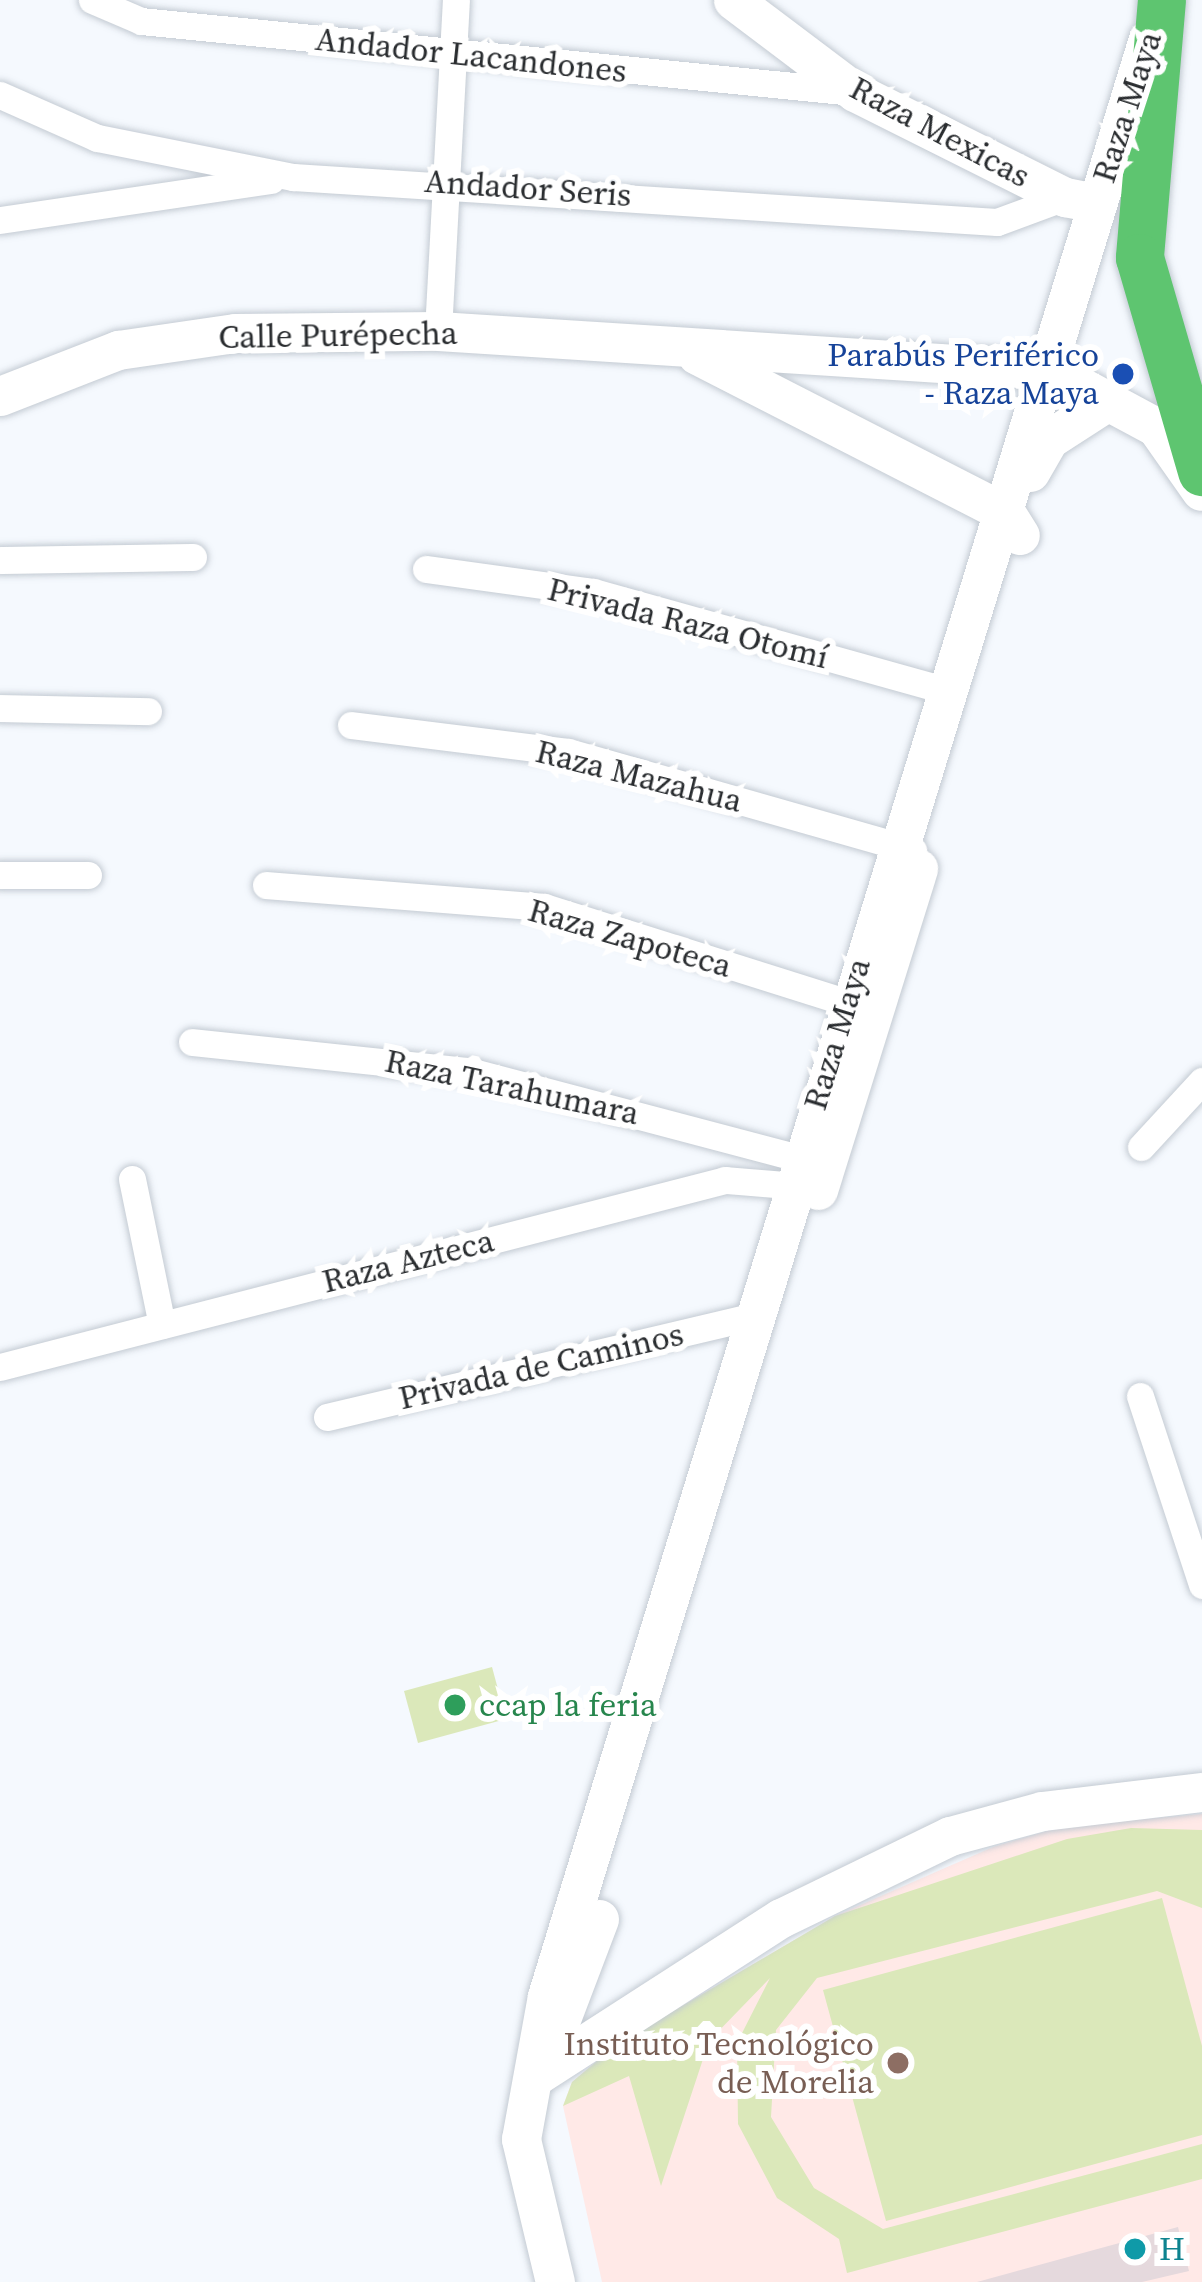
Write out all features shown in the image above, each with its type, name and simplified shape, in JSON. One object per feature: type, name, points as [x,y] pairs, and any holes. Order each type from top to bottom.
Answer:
[{"type":"highway","points":[[1162,0],[1140,258],[1202,472]]},
{"type":"street","name":"Andador Lacandones","points":[[92,0],[141,21],[855,92]]},
{"type":"street","points":[[438,331],[456,0]]},
{"type":"street","name":"Raza Mexicas","points":[[733,0],[855,92],[1081,200]]},
{"type":"street","name":"Raza Maya","points":[[555,2282],[521,2139],[537,2075],[547,1996],[755,1316],[809,1173],[846,1002],[910,849],[946,691],[1015,526],[1081,200],[1162,0]]},
{"type":"street","name":"Andador Seris","points":[[0,94],[97,139],[293,177],[443,181],[997,222],[1081,200]]},
{"type":"street","points":[[0,220],[293,177]]},
{"type":"street","name":"Calle Purépecha","points":[[0,396],[118,350],[235,333],[438,331],[1050,370]]},
{"type":"street","name":"Calle Purépecha","points":[[685,348],[1015,526]]},
{"type":"street","points":[[1050,370],[1156,428],[1202,493]]},
{"type":"street","name":"Raza Maya","points":[[537,2075],[576,1997],[809,1173],[1034,460],[1108,401]]},
{"type":"street","points":[[1156,428],[1202,522]]},
{"type":"street","points":[[0,560],[193,557]]},
{"type":"street","name":"Privada Raza Otomí","points":[[426,569],[593,592],[946,691]]},
{"type":"street","points":[[0,708],[148,711]]},
{"type":"street","name":"Raza Mazahua","points":[[350,725],[568,752],[910,849]]},
{"type":"street","points":[[0,875],[88,875]]},
{"type":"street","name":"Raza Zapoteca","points":[[266,885],[544,907],[846,1002]]},
{"type":"street","name":"Raza Tarahumara","points":[[192,1042],[469,1070],[809,1173]]},
{"type":"street","points":[[1141,1147],[1202,1081]]},
{"type":"street","name":"Raza Azteca","points":[[0,1367],[725,1180],[809,1173]]},
{"type":"street","points":[[132,1180],[162,1325]]},
{"type":"street","name":"Privada de Caminos","points":[[327,1417],[755,1316]]},
{"type":"street","points":[[1140,1396],[1202,1585]]},
{"type":"street","points":[[537,2075],[782,1918],[950,1837],[1042,1810],[1202,1792]]},
{"type":"shaded area","name":"Instituto Tecnológico de Morelia","points":[[1202,1814],[1202,2282],[602,2282],[563,2106],[572,2082],[616,2045],[835,1916],[993,1847],[1064,1826]]},
{"type":"green space","name":"ccap la feria","points":[[492,1667],[506,1719],[418,1743],[404,1691]]},
{"type":"green space","points":[[1131,1828],[1202,1830],[1202,1908],[1157,1891],[817,1978],[776,2030],[771,2117],[814,2188],[883,2229],[1202,2144],[1202,2179],[847,2273],[839,2239],[777,2198],[738,2124],[737,2043],[770,1978],[709,2041],[661,2186],[629,2076],[563,2106],[572,2082],[616,2045],[835,1916],[1067,1839]]},
{"type":"green space","points":[[1162,1898],[1202,2046],[1202,2135],[886,2221],[823,1990]]},
{"type":"building","name":"H","points":[[1178,2227],[1189,2271],[1142,2282],[977,2282]]},
{"type":"place","name":"Parabús Periférico - Raza Maya","points":[[1123,374]]},
{"type":"place","name":"ccap la feria","points":[[455,1705]]},
{"type":"place","name":"Instituto Tecnológico de Morelia","points":[[898,2063]]},
{"type":"place","name":"H","points":[[1135,2249]]}]
